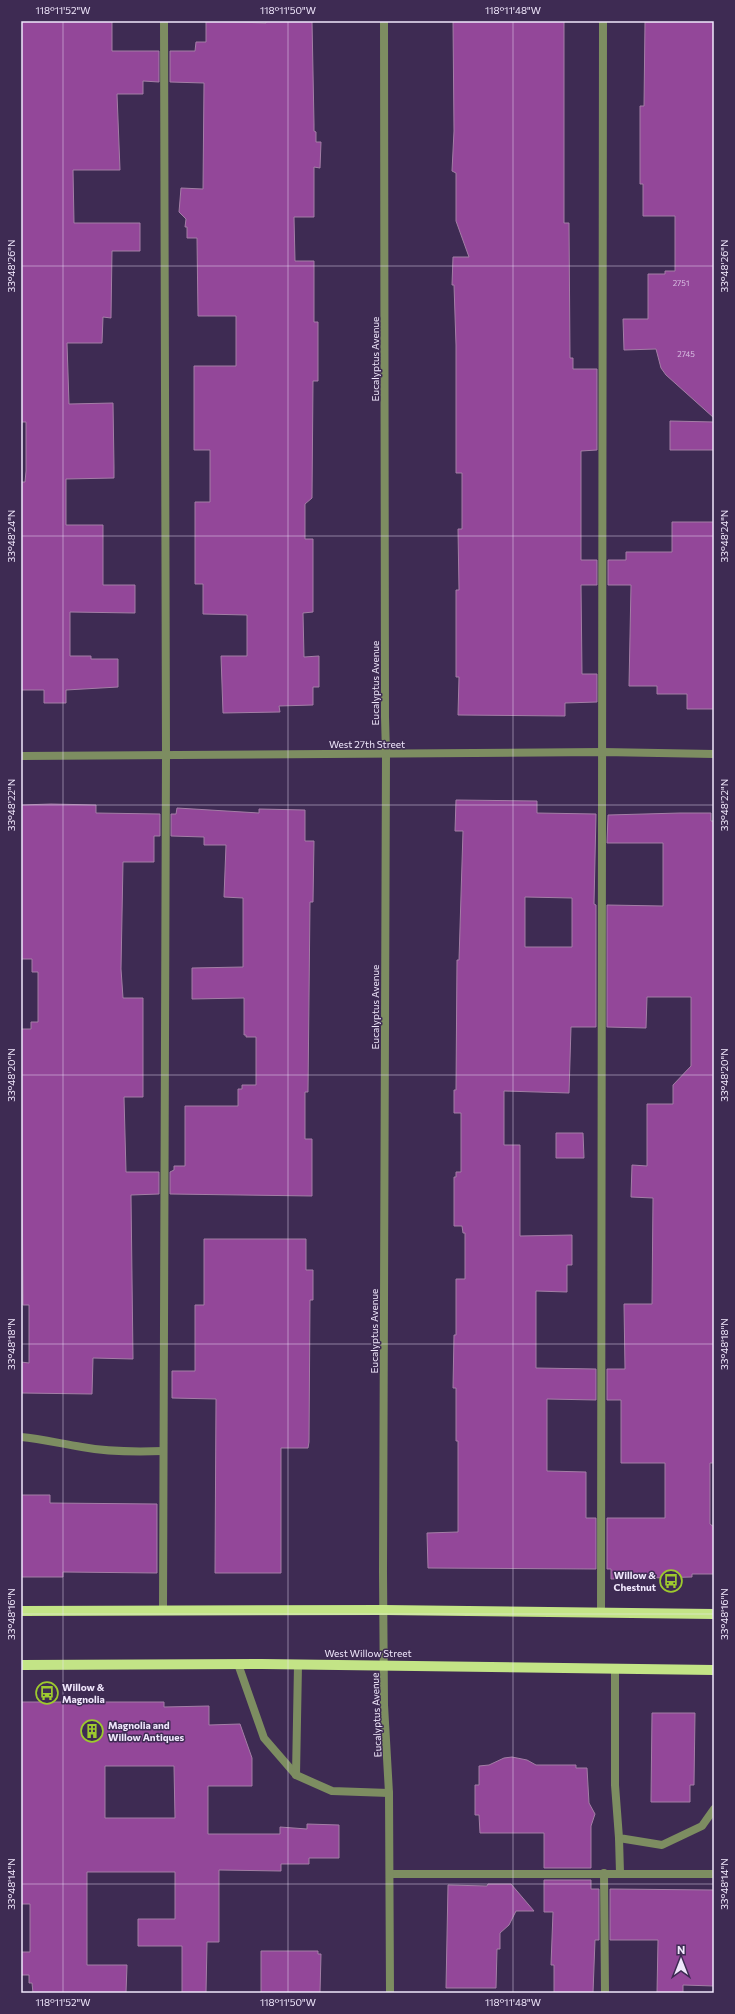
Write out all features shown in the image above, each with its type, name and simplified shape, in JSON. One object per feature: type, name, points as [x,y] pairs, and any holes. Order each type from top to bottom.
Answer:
[{"type":"main road","points":[[21,1611],[384,1610],[714,1614]]},
{"type":"main road","name":"West Willow Street","points":[[21,1665],[384,1665],[714,1670]]},
{"type":"street","points":[[163,1610],[166,755],[164,21]]},
{"type":"street","name":"Eucalyptus Avenue","points":[[384,21],[386,754],[384,1705],[389,1793],[390,1993]]},
{"type":"street","points":[[601,1613],[603,21]]},
{"type":"street","name":"West 27th Street","points":[[21,756],[603,752],[714,754]]},
{"type":"street","points":[[21,1437],[46,1439],[82,1447],[127,1452],[163,1451]]},
{"type":"street","points":[[238,1664],[264,1738],[296,1775],[332,1791],[389,1793]]},
{"type":"street","points":[[296,1775],[298,1665]]},
{"type":"street","points":[[615,1668],[615,1785],[620,1873]]},
{"type":"street","points":[[619,1838],[662,1845],[702,1826],[714,1809]]},
{"type":"street","points":[[604,1873],[605,1993]]},
{"type":"street","points":[[390,1874],[714,1874]]},
{"type":"building","points":[[21,21],[112,21],[112,51],[159,51],[159,82],[143,81],[143,94],[117,94],[120,170],[73,170],[74,223],[140,223],[140,251],[112,251],[111,318],[103,317],[102,343],[67,343],[69,404],[113,403],[114,478],[66,479],[66,525],[103,525],[103,585],[135,585],[135,613],[70,612],[70,656],[91,656],[91,659],[118,659],[118,687],[66,690],[66,703],[44,703],[44,690],[21,690],[21,482],[25,482],[26,471],[26,422],[21,422]]},
{"type":"building","points":[[206,21],[266,23],[266,21],[312,21],[314,131],[316,132],[316,142],[321,142],[320,168],[314,167],[314,217],[294,217],[295,261],[314,261],[314,322],[318,322],[318,381],[313,381],[312,498],[305,504],[305,539],[313,539],[313,612],[303,613],[304,657],[319,656],[319,687],[313,687],[313,705],[279,706],[280,712],[223,713],[221,656],[247,656],[247,615],[203,614],[203,584],[195,584],[195,502],[210,502],[210,450],[194,450],[194,366],[236,366],[236,316],[198,316],[197,238],[187,238],[187,227],[185,227],[186,219],[179,212],[181,188],[203,189],[204,83],[170,82],[170,51],[195,51],[196,42],[206,42]]},
{"type":"building","points":[[453,21],[564,21],[564,223],[569,223],[570,358],[573,358],[573,369],[597,369],[597,450],[581,451],[581,560],[597,560],[597,585],[581,585],[582,674],[597,674],[597,702],[565,703],[565,716],[458,715],[459,677],[456,677],[456,590],[459,590],[458,529],[462,529],[462,473],[456,473],[456,345],[454,285],[452,285],[453,257],[469,257],[456,221],[456,173],[452,171],[454,131]]},
{"type":"building","points":[[714,21],[714,418],[666,375],[661,368],[656,349],[624,350],[623,319],[648,319],[648,274],[665,274],[665,271],[675,271],[675,216],[643,216],[643,184],[640,184],[640,106],[644,106],[645,22]]},
{"type":"building","points":[[670,421],[714,422],[714,450],[670,450]]},
{"type":"building","points":[[672,522],[714,522],[714,709],[687,709],[687,694],[657,694],[657,686],[629,686],[631,585],[608,585],[608,560],[626,560],[626,552],[672,552]]},
{"type":"building","points":[[456,800],[537,801],[537,813],[596,814],[594,904],[596,905],[596,1027],[571,1027],[569,1093],[504,1091],[504,1145],[520,1145],[520,1236],[572,1235],[572,1265],[567,1265],[567,1292],[536,1291],[536,1368],[596,1369],[596,1400],[547,1399],[547,1471],[586,1472],[586,1518],[596,1518],[596,1569],[428,1568],[427,1533],[458,1532],[458,1441],[456,1441],[456,1388],[453,1388],[454,1335],[456,1335],[456,1279],[465,1279],[465,1233],[463,1233],[462,1226],[454,1226],[454,1177],[456,1177],[456,1172],[461,1172],[461,1113],[454,1113],[454,1090],[456,1090],[457,960],[459,960],[463,831],[455,831]],"holes":[[[525,897],[572,898],[572,947],[525,947]]]},
{"type":"building","points":[[21,805],[96,805],[96,813],[160,814],[160,836],[154,836],[154,862],[123,862],[121,969],[123,998],[143,998],[143,1097],[124,1097],[126,1172],[159,1172],[159,1194],[131,1195],[133,1359],[93,1358],[92,1394],[21,1393],[21,1362],[29,1363],[29,1305],[23,1305],[21,1029],[31,1029],[31,1022],[38,1022],[38,972],[32,972],[32,959],[21,959]]},
{"type":"building","points":[[177,808],[259,813],[259,809],[305,810],[305,841],[314,841],[313,902],[310,902],[308,1092],[305,1092],[305,1139],[312,1139],[312,1196],[170,1194],[170,1172],[174,1170],[174,1166],[185,1166],[185,1106],[238,1106],[238,1089],[242,1089],[242,1085],[256,1085],[256,1037],[246,1037],[246,1035],[244,1035],[244,998],[192,999],[192,968],[243,967],[243,898],[224,897],[226,845],[204,845],[204,837],[171,836],[171,814],[176,814]]},
{"type":"building","points":[[711,813],[711,821],[714,821],[714,1463],[710,1463],[710,1524],[714,1527],[714,1574],[692,1574],[692,1577],[611,1579],[611,1569],[607,1569],[607,1518],[665,1518],[665,1463],[621,1463],[621,1400],[607,1400],[607,1369],[625,1369],[624,1304],[652,1304],[653,1198],[631,1197],[632,1165],[647,1166],[647,1104],[673,1104],[673,1085],[691,1066],[691,997],[647,997],[646,1028],[607,1027],[607,905],[663,906],[663,843],[607,843],[608,815]]},
{"type":"building","points":[[556,1133],[583,1133],[584,1158],[556,1158]]},
{"type":"building","points":[[204,1239],[306,1239],[306,1270],[313,1270],[313,1300],[310,1300],[309,1442],[308,1448],[281,1448],[281,1573],[215,1573],[216,1399],[172,1398],[172,1371],[195,1371],[195,1305],[204,1305]]},
{"type":"building","points":[[21,1495],[50,1495],[50,1503],[157,1504],[157,1573],[63,1572],[63,1577],[21,1577]]},
{"type":"building","points":[[21,1702],[164,1702],[164,1707],[209,1706],[209,1725],[240,1724],[252,1758],[252,1786],[208,1786],[208,1834],[280,1834],[280,1827],[307,1829],[307,1824],[339,1825],[339,1858],[309,1858],[309,1864],[281,1864],[281,1871],[219,1870],[219,1942],[207,1942],[206,1993],[182,1993],[182,1946],[138,1946],[138,1919],[175,1919],[175,1872],[87,1872],[87,1965],[127,1965],[126,1993],[33,1993],[32,1983],[29,1983],[29,1975],[21,1975],[21,1952],[30,1952],[30,1904],[21,1904]],"holes":[[[105,1766],[174,1766],[175,1818],[105,1818]]]},
{"type":"building","points":[[652,1713],[695,1713],[694,1785],[690,1785],[690,1802],[651,1802]]},
{"type":"building","points":[[512,1757],[527,1760],[536,1765],[576,1765],[576,1768],[587,1768],[589,1803],[595,1814],[591,1826],[591,1868],[544,1868],[544,1833],[480,1833],[479,1815],[475,1815],[475,1785],[479,1785],[479,1766],[489,1765],[504,1758]]},
{"type":"building","points":[[544,1880],[591,1880],[591,1889],[599,1889],[599,1940],[595,1940],[593,1993],[554,1993],[554,1965],[551,1965],[553,1912],[544,1912]]},
{"type":"building","points":[[488,1884],[511,1884],[534,1911],[516,1911],[509,1925],[500,1933],[500,1949],[497,1949],[496,1988],[446,1988],[448,1885],[487,1886]]},
{"type":"building","points":[[610,1889],[714,1890],[714,1986],[683,1985],[683,1993],[657,1993],[658,1940],[610,1940]]},
{"type":"building","points":[[261,1951],[318,1951],[318,1954],[321,1954],[320,1993],[261,1993]]},
{"type":"place","name":"Willow & Chestnut","points":[[671,1581]]},
{"type":"place","name":"Willow & Magnolia","points":[[47,1693]]},
{"type":"place","name":"Magnolia and Willow Antiques","points":[[92,1731]]}]
